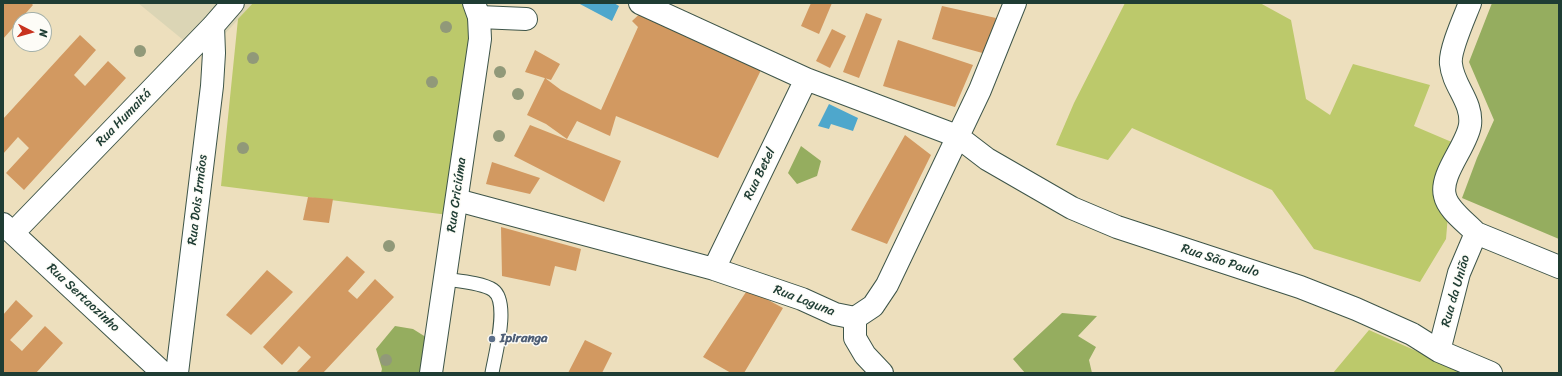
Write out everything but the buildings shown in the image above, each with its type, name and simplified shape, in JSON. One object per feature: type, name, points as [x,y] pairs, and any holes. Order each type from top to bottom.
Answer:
[{"type":"street","name":"Rua Humaitá","points":[[8,228],[213,26],[233,3]]},
{"type":"street","points":[[640,3],[806,79],[957,136]]},
{"type":"street","points":[[882,373],[865,355],[855,338],[855,318],[873,306],[887,285],[980,90],[1014,3]]},
{"type":"street","points":[[1470,3],[1450,63],[1469,111],[1470,127],[1447,177],[1444,191],[1448,204],[1476,233],[1559,267]]},
{"type":"street","points":[[476,10],[526,19]]},
{"type":"street","name":"Rua Criciúma","points":[[431,373],[480,39],[476,10]]},
{"type":"street","name":"Rua Dois Irmãos","points":[[177,373],[212,86],[214,53],[213,26]]},
{"type":"street","name":"Rua Betel","points":[[714,269],[806,79]]},
{"type":"street","name":"Rua São Paulo","points":[[957,136],[987,159],[1072,208],[1117,227],[1300,287],[1356,309],[1412,334],[1439,351],[1491,373]]},
{"type":"street","name":"Rua Laguna","points":[[457,200],[714,269],[802,299],[835,314],[855,318]]},
{"type":"street","name":"Rua Sertaozinho","points":[[8,228],[163,373]]},
{"type":"street","name":"Rua da União","points":[[1439,351],[1459,273],[1476,233]]},
{"type":"lane","points":[[445,279],[483,286],[492,289],[498,294],[501,303],[501,318],[492,373]]},
{"type":"shaded area","points":[[138,3],[253,3],[204,57]]},
{"type":"green space","points":[[253,3],[484,3],[464,217],[221,186],[238,19]]},
{"type":"green space","points":[[1125,3],[1260,3],[1291,20],[1306,99],[1330,115],[1353,64],[1430,85],[1414,126],[1454,143],[1446,239],[1420,282],[1314,249],[1272,190],[1132,128],[1108,160],[1056,145],[1074,103]]},
{"type":"green space","points":[[1492,3],[1559,3],[1559,239],[1462,198],[1477,158],[1494,120],[1469,62]]},
{"type":"green space","points":[[801,146],[821,161],[817,176],[797,184],[788,173]]},
{"type":"green space","points":[[1062,313],[1097,316],[1078,336],[1096,347],[1089,360],[1092,373],[1025,373],[1013,359]]},
{"type":"green space","points":[[395,326],[413,329],[429,339],[426,373],[381,373],[382,369],[376,349]]},
{"type":"green space","points":[[1369,330],[1466,373],[1333,373]]},
{"type":"water","points":[[578,3],[614,3],[619,6],[612,21]]},
{"type":"water","points":[[829,104],[858,118],[853,131],[831,124],[829,129],[818,126]]},
{"type":"place","name":"Ipiranga","points":[[492,339]]}]
